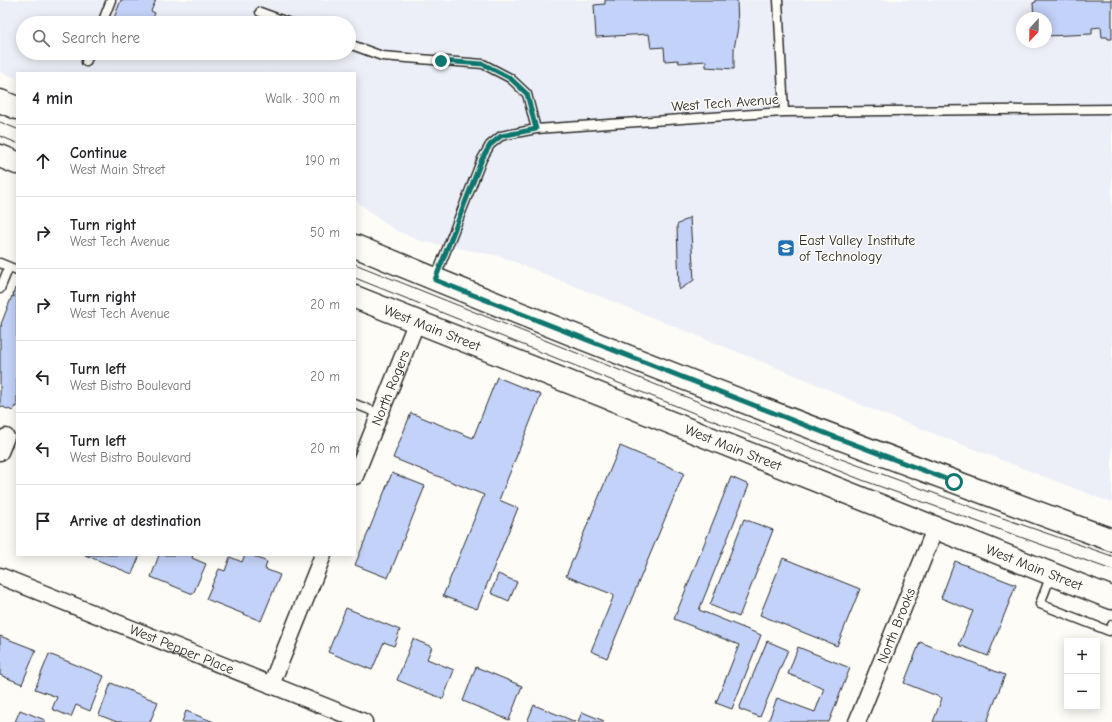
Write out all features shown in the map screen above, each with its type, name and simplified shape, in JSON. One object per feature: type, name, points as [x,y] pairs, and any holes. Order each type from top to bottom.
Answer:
[{"type":"main road","points":[[0,101],[16,108]]},
{"type":"main road","points":[[0,156],[16,163]]},
{"type":"main road","points":[[356,246],[435,280],[835,437],[1112,540]]},
{"type":"main road","name":"West Main Street","points":[[356,297],[935,529],[1112,598]]},
{"type":"street","name":"North Rogers","points":[[356,474],[417,322]]},
{"type":"street","points":[[0,452],[6,437]]},
{"type":"street","name":"North Brooks","points":[[857,722],[935,529]]},
{"type":"street","points":[[271,685],[323,556]]},
{"type":"street","name":"West Pepper Place","points":[[0,576],[364,722]]},
{"type":"lane","points":[[105,16],[111,0]]},
{"type":"lane","points":[[778,0],[784,112]]},
{"type":"lane","points":[[260,12],[271,16]]},
{"type":"lane","points":[[356,47],[382,56],[483,64],[510,78],[527,94],[536,129]]},
{"type":"lane","name":"West Tech Avenue","points":[[435,280],[482,159],[490,145],[501,136],[536,129],[784,112],[1112,109]]},
{"type":"lane","points":[[0,263],[16,270]]},
{"type":"lane","points":[[0,289],[9,267]]},
{"type":"lane","points":[[356,404],[380,414]]},
{"type":"lane","points":[[1052,575],[1040,604],[1111,628]]},
{"type":"shaded area","name":"East Valley Institute of Technology","points":[[0,0],[1112,0],[1112,503],[868,408],[812,382],[500,256],[420,241],[395,230],[356,201],[356,72],[16,72],[16,78],[0,72]]},
{"type":"building","points":[[121,0],[156,0],[151,11],[155,13],[154,16],[115,16]]},
{"type":"building","points":[[605,0],[737,0],[738,27],[734,49],[734,69],[706,67],[706,61],[679,63],[678,60],[665,61],[664,47],[651,48],[649,34],[596,37],[594,5],[605,4]]},
{"type":"building","points":[[1036,0],[1112,0],[1112,39],[1102,37],[1101,27],[1092,28],[1092,34],[1052,36],[1052,12],[1034,12],[1033,3],[1036,2]]},
{"type":"building","points":[[690,217],[694,280],[679,290],[677,225]]},
{"type":"building","points":[[15,288],[16,406],[13,411],[0,406],[0,326],[2,326],[1,324],[12,296],[14,297],[13,295]]},
{"type":"building","points":[[497,377],[541,395],[499,500],[518,508],[477,609],[443,596],[484,495],[393,458],[411,413],[473,438]]},
{"type":"building","points":[[620,446],[684,473],[607,658],[591,651],[614,595],[566,576]]},
{"type":"building","points":[[392,473],[425,486],[388,578],[355,565]]},
{"type":"building","points":[[731,477],[749,485],[699,610],[761,635],[732,709],[716,703],[739,645],[674,619]]},
{"type":"building","points":[[744,519],[773,530],[739,617],[710,605]]},
{"type":"building","points":[[87,556],[140,556],[132,574]]},
{"type":"building","points":[[159,556],[193,556],[192,558],[206,564],[193,594],[151,577]]},
{"type":"building","points":[[245,556],[253,556],[267,562],[265,569],[280,575],[261,621],[206,599],[219,569],[225,571],[230,557],[242,562]]},
{"type":"building","points":[[783,558],[860,589],[837,646],[760,615]]},
{"type":"building","points":[[955,561],[1016,585],[988,656],[959,645],[973,611],[941,598]]},
{"type":"building","points":[[498,574],[517,582],[509,601],[491,593]]},
{"type":"building","points":[[346,608],[400,630],[394,646],[384,642],[372,670],[328,652]]},
{"type":"building","points":[[0,636],[36,650],[22,684],[0,675]]},
{"type":"building","points":[[413,639],[432,647],[427,659],[454,670],[443,699],[397,680]]},
{"type":"building","points":[[767,641],[788,650],[760,717],[739,709]]},
{"type":"building","points":[[920,642],[1005,675],[987,722],[933,722],[942,698],[904,683]]},
{"type":"building","points":[[798,647],[850,668],[829,722],[768,722],[777,698],[815,712],[824,688],[788,674]]},
{"type":"building","points":[[49,654],[104,676],[90,711],[76,705],[71,717],[52,709],[57,697],[35,689]]},
{"type":"building","points":[[476,667],[522,686],[509,720],[463,701]]},
{"type":"building","points":[[111,683],[158,702],[150,722],[117,722],[99,715]]},
{"type":"building","points":[[534,705],[576,722],[527,722]]},
{"type":"building","points":[[20,710],[45,720],[45,722],[15,722]]},
{"type":"building","points":[[186,711],[214,722],[182,722]]},
{"type":"building","points":[[582,712],[604,721],[604,722],[578,722]]},
{"type":"tram line","points":[[0,122],[16,129]]},
{"type":"tram line","points":[[0,136],[16,143]]},
{"type":"tram line","points":[[356,264],[841,459],[977,509],[1112,556]]},
{"type":"tram line","points":[[356,278],[862,480],[1112,570]]},
{"type":"place","name":"East Valley Institute of Technology","points":[[786,248]]},
{"type":"route","points":[[441,61],[483,64],[510,78],[527,94],[536,129],[501,136],[490,145],[482,159],[435,280],[835,437],[954,482]]}]
